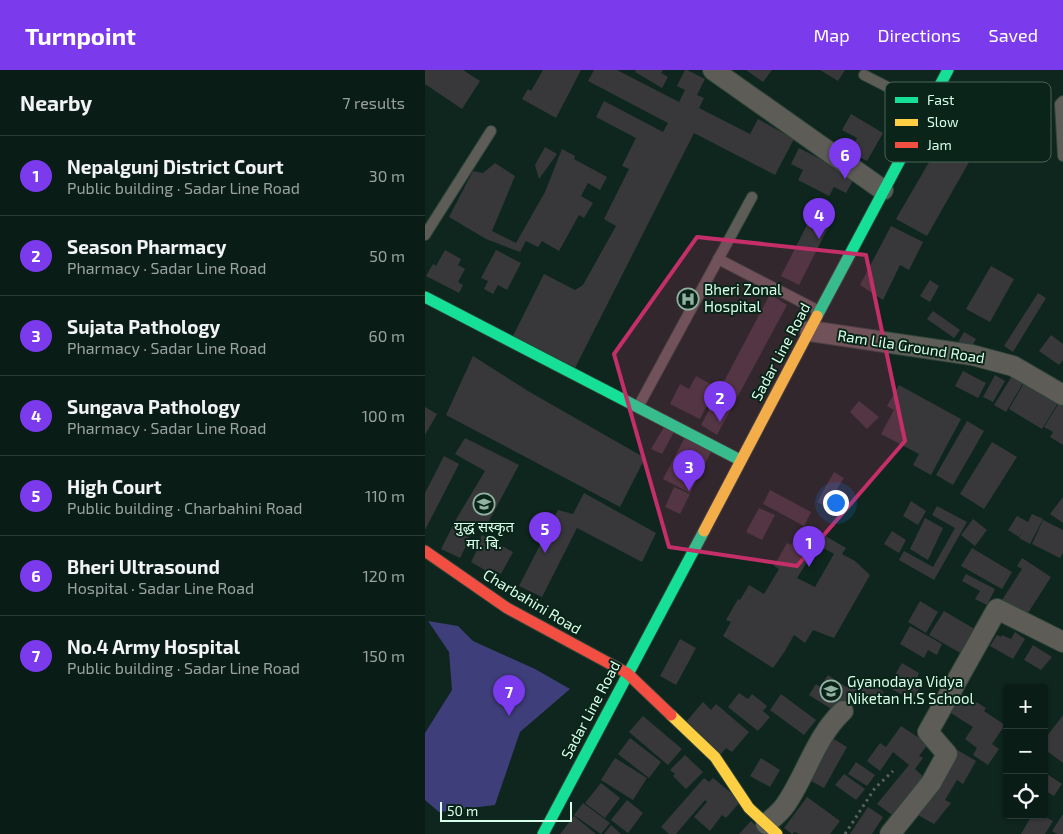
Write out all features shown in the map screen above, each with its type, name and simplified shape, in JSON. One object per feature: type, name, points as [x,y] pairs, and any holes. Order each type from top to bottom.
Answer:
[{"type":"main road","name":"Sadar Line Road","points":[[942,82],[948,70]]},
{"type":"main road","name":"Sadar Line Road","points":[[543,834],[740,460],[821,312],[898,162]]},
{"type":"main road","points":[[425,297],[740,460]]},
{"type":"main road","name":"Charbahini Road","points":[[425,551],[507,608],[627,673],[715,758],[749,808],[772,829]]},
{"type":"street","points":[[713,70],[883,190]]},
{"type":"street","name":"Ram Lila Ground Road","points":[[810,332],[973,355],[1013,366],[1063,395]]},
{"type":"street","points":[[890,834],[931,783],[947,754],[928,732],[997,610],[1063,642]]},
{"type":"street","points":[[772,829],[822,738],[843,711]]},
{"type":"lane","points":[[864,75],[885,86]]},
{"type":"lane","points":[[1063,101],[1060,104],[1063,156]]},
{"type":"lane","points":[[425,235],[491,131]]},
{"type":"lane","points":[[638,407],[752,197]]},
{"type":"lane","points":[[718,259],[821,312]]},
{"type":"path","points":[[845,834],[875,788],[893,771]]},
{"type":"highlighted area","points":[[697,237],[866,255],[905,441],[797,566],[669,547],[614,354]]},
{"type":"shaded area","points":[[428,621],[458,626],[473,641],[535,669],[570,689],[520,732],[495,805],[439,812],[425,800],[425,733],[452,690],[449,652]]},
{"type":"building","points":[[425,70],[463,70],[480,81],[462,109],[425,84]]},
{"type":"building","points":[[543,70],[581,70],[556,118],[522,99],[528,89],[531,91]]},
{"type":"building","points":[[594,70],[617,70],[679,102],[685,90],[677,86],[685,70],[687,70],[705,79],[697,95],[704,98],[699,108],[750,134],[758,119],[794,139],[775,175],[694,133],[573,372],[512,338],[544,274],[575,290],[583,285],[616,226],[604,219],[629,169],[622,166],[636,138],[596,117],[604,101],[663,132],[668,123],[588,81]]},
{"type":"building","points":[[636,70],[663,70],[661,73],[668,77],[662,88],[635,72]]},
{"type":"building","points":[[746,70],[772,70],[763,82]]},
{"type":"building","points":[[820,70],[845,70],[838,81]]},
{"type":"building","points":[[851,114],[883,133],[867,161],[850,152],[857,138],[842,130]]},
{"type":"building","points":[[545,147],[557,154],[539,179],[535,165]]},
{"type":"building","points":[[799,148],[855,177],[846,193],[834,187],[829,196],[798,180],[803,170],[791,164]]},
{"type":"building","points":[[562,149],[575,156],[574,159],[607,177],[600,190],[588,183],[581,196],[593,203],[584,218],[579,215],[559,251],[542,241],[538,247],[526,241],[520,252],[486,239],[449,217],[473,171],[483,173],[495,163],[515,176],[492,231],[516,243],[545,192]]},
{"type":"building","points":[[929,162],[969,162],[927,236],[896,219]]},
{"type":"building","points":[[811,217],[829,226],[799,285],[781,276]]},
{"type":"building","points":[[891,226],[923,242],[909,270],[900,265],[883,300],[860,285]]},
{"type":"building","points":[[445,250],[461,259],[458,265],[465,269],[458,282],[463,285],[459,293],[426,276],[433,264],[436,266]]},
{"type":"building","points":[[496,250],[521,263],[507,290],[498,285],[493,294],[484,289],[488,281],[481,278]]},
{"type":"building","points":[[991,266],[1014,279],[990,322],[966,309]]},
{"type":"building","points":[[930,280],[939,286],[930,302],[920,296]]},
{"type":"building","points":[[1038,293],[1046,298],[1013,352],[1004,346]]},
{"type":"building","points":[[770,294],[787,305],[717,435],[701,425]]},
{"type":"building","points":[[933,311],[960,330],[954,338],[927,319]]},
{"type":"building","points":[[964,332],[976,339],[969,351],[957,344]]},
{"type":"building","points":[[1051,335],[1063,344],[1063,360],[1059,365],[1039,351]]},
{"type":"building","points":[[473,356],[528,391],[645,458],[620,507],[446,415]]},
{"type":"building","points":[[963,371],[986,383],[978,398],[955,386]]},
{"type":"building","points":[[995,375],[1005,381],[993,402],[983,397]]},
{"type":"building","points":[[696,376],[716,387],[700,419],[670,404],[680,384],[689,389]]},
{"type":"building","points":[[1012,376],[1023,383],[1006,412],[994,405]]},
{"type":"building","points":[[1024,383],[1058,403],[1042,429],[1009,409]]},
{"type":"building","points":[[899,385],[961,419],[931,475],[913,465],[919,454],[881,434],[894,410],[887,406]]},
{"type":"building","points":[[859,401],[879,417],[867,429],[850,412]]},
{"type":"building","points":[[1059,403],[1063,405],[1063,445],[1050,437],[1053,432],[1044,427]]},
{"type":"building","points":[[425,407],[437,414],[425,435]]},
{"type":"building","points":[[967,421],[984,431],[953,485],[936,475]]},
{"type":"building","points":[[664,427],[674,432],[662,454],[651,449]]},
{"type":"building","points":[[685,437],[712,450],[690,493],[663,479]]},
{"type":"building","points":[[465,438],[519,465],[484,530],[473,524],[467,536],[470,538],[460,558],[441,549],[485,471],[455,454]]},
{"type":"building","points":[[992,442],[1017,457],[984,509],[960,494]]},
{"type":"building","points":[[444,456],[459,464],[425,530],[425,493]]},
{"type":"building","points":[[834,472],[844,478],[826,507],[817,502]]},
{"type":"building","points":[[674,487],[690,494],[680,514],[665,507]]},
{"type":"building","points":[[770,490],[811,512],[804,526],[763,504]]},
{"type":"building","points":[[584,493],[656,533],[642,562],[577,528],[542,597],[519,586],[558,510],[573,514]]},
{"type":"building","points":[[1063,497],[1063,523],[1050,514]]},
{"type":"building","points":[[911,501],[926,511],[918,525],[903,516]]},
{"type":"building","points":[[937,506],[967,522],[934,580],[899,560],[904,551],[933,567],[955,528],[932,515]]},
{"type":"building","points":[[759,508],[775,515],[762,540],[746,532]]},
{"type":"building","points":[[1032,514],[1043,519],[1030,544],[1019,538],[1024,528],[1019,537],[1008,530],[1017,516],[1028,522]]},
{"type":"building","points":[[925,518],[943,528],[928,560],[910,549]]},
{"type":"building","points":[[973,519],[987,530],[975,546],[961,535]]},
{"type":"building","points":[[1043,520],[1063,530],[1063,553],[1060,558],[1032,544]]},
{"type":"building","points":[[808,526],[846,548],[842,554],[855,561],[870,575],[834,638],[813,630],[805,643],[794,635],[773,668],[723,636],[731,622],[726,620],[738,599],[740,600],[749,585],[764,594],[779,569],[774,566],[787,543],[791,545],[799,530],[804,533]],"holes":[[[818,545],[834,554],[815,587],[797,578]]]},
{"type":"building","points":[[892,531],[906,540],[899,553],[884,544]]},
{"type":"building","points":[[482,535],[513,552],[501,574],[494,570],[492,574],[471,562]]},
{"type":"building","points":[[972,548],[1012,572],[1002,589],[961,566]]},
{"type":"building","points":[[1022,558],[1051,577],[1026,616],[1002,600],[1022,569],[1017,566]]},
{"type":"building","points":[[966,574],[995,589],[987,605],[975,599],[980,591],[962,581]]},
{"type":"building","points":[[920,601],[938,612],[926,633],[908,622]]},
{"type":"building","points":[[944,611],[978,631],[964,655],[929,635]]},
{"type":"building","points":[[910,626],[942,644],[937,655],[928,650],[924,658],[900,644]]},
{"type":"building","points":[[1015,632],[1025,639],[1013,659],[990,646],[997,635],[1011,639]]},
{"type":"building","points":[[680,639],[696,648],[676,685],[660,676]]},
{"type":"building","points":[[1033,645],[1052,657],[1041,670],[1024,660]]},
{"type":"building","points":[[902,663],[919,673],[917,678],[923,682],[912,700],[888,687]]},
{"type":"building","points":[[828,675],[846,687],[848,684],[859,691],[852,702],[847,699],[842,707],[833,710],[809,695],[816,684],[820,687]]},
{"type":"building","points":[[865,685],[871,689],[873,685],[884,692],[876,703],[860,693]]},
{"type":"building","points":[[955,689],[986,708],[984,711],[1003,724],[1003,728],[992,744],[999,749],[988,765],[973,755],[977,748],[965,739],[973,727],[943,708]]},
{"type":"building","points":[[739,693],[748,699],[752,694],[767,706],[763,711],[770,717],[758,731],[728,707]]},
{"type":"building","points":[[781,694],[816,720],[804,735],[770,710]]},
{"type":"building","points":[[703,702],[711,710],[716,704],[749,732],[732,752],[726,748],[721,754],[685,723]]},
{"type":"building","points":[[1063,715],[1063,763],[1048,752],[1048,735]]},
{"type":"building","points":[[643,716],[682,749],[668,765],[629,732]]},
{"type":"building","points":[[901,726],[928,744],[919,756],[923,758],[915,769],[928,781],[899,820],[877,804],[909,765],[893,752],[880,771],[867,761],[880,743],[886,747]]},
{"type":"building","points":[[630,738],[661,762],[649,778],[618,754]]},
{"type":"building","points":[[832,738],[847,747],[824,788],[809,780]]},
{"type":"building","points":[[954,748],[976,761],[963,784],[957,780],[945,800],[951,803],[934,824],[916,814]]},
{"type":"building","points":[[685,755],[703,772],[686,789],[673,776],[675,774],[670,770]]},
{"type":"building","points":[[615,758],[647,778],[633,800],[601,780]]},
{"type":"building","points":[[761,758],[780,770],[770,787],[750,776]]},
{"type":"building","points":[[856,762],[875,775],[867,786],[848,774]]},
{"type":"building","points":[[844,774],[865,789],[856,800],[835,785]]},
{"type":"building","points":[[1048,775],[1062,784],[1054,796],[1048,792]]},
{"type":"building","points":[[704,778],[709,782],[713,778],[741,801],[726,818],[722,815],[710,831],[694,817],[707,802],[705,800],[676,834],[669,834],[661,827]]},
{"type":"building","points":[[601,783],[620,798],[605,818],[585,803]]},
{"type":"building","points":[[807,797],[840,821],[830,834],[799,834],[795,832],[792,834],[784,828]]},
{"type":"building","points":[[627,800],[643,813],[628,833],[611,820]]},
{"type":"building","points":[[583,803],[610,823],[601,834],[574,815]]},
{"type":"building","points":[[868,807],[883,817],[872,834],[850,834]]},
{"type":"building","points":[[1063,814],[1063,834],[1057,834],[1052,831]]},
{"type":"building","points":[[574,816],[596,834],[560,834]]},
{"type":"building","points":[[1048,818],[1053,821],[1045,834],[1021,834],[1030,819]]},
{"type":"building","points":[[751,821],[765,834],[739,834]]},
{"type":"building","points":[[611,825],[621,834],[604,834]]},
{"type":"traffic: fast","points":[[942,82],[948,70]]},
{"type":"traffic: fast","points":[[817,316],[899,162]]},
{"type":"traffic: fast","points":[[425,297],[740,460]]},
{"type":"traffic: fast","points":[[543,834],[704,531]]},
{"type":"traffic: slow","points":[[704,531],[817,316]]},
{"type":"traffic: slow","points":[[671,715],[715,757],[749,808],[777,834]]},
{"type":"traffic: jam","points":[[425,551],[507,608],[627,673],[671,715]]},
{"type":"place","name":"Bheri Ultrasound","points":[[845,179]]},
{"type":"place","name":"Sungava Pathology","points":[[819,239]]},
{"type":"place","name":"Bheri Zonal Hospital","points":[[688,299]]},
{"type":"place","name":"Season Pharmacy","points":[[720,422]]},
{"type":"place","name":"Sujata Pathology","points":[[689,491]]},
{"type":"place","name":"युद्ध सस्कृत मा. बि.","points":[[484,504]]},
{"type":"place","name":"High Court","points":[[545,553]]},
{"type":"place","name":"Nepalgunj District Court","points":[[809,567]]},
{"type":"place","name":"Gyanodaya Vidya Niketan H.S School","points":[[831,691]]},
{"type":"place","name":"No.4 Army Hospital","points":[[509,716]]}]
